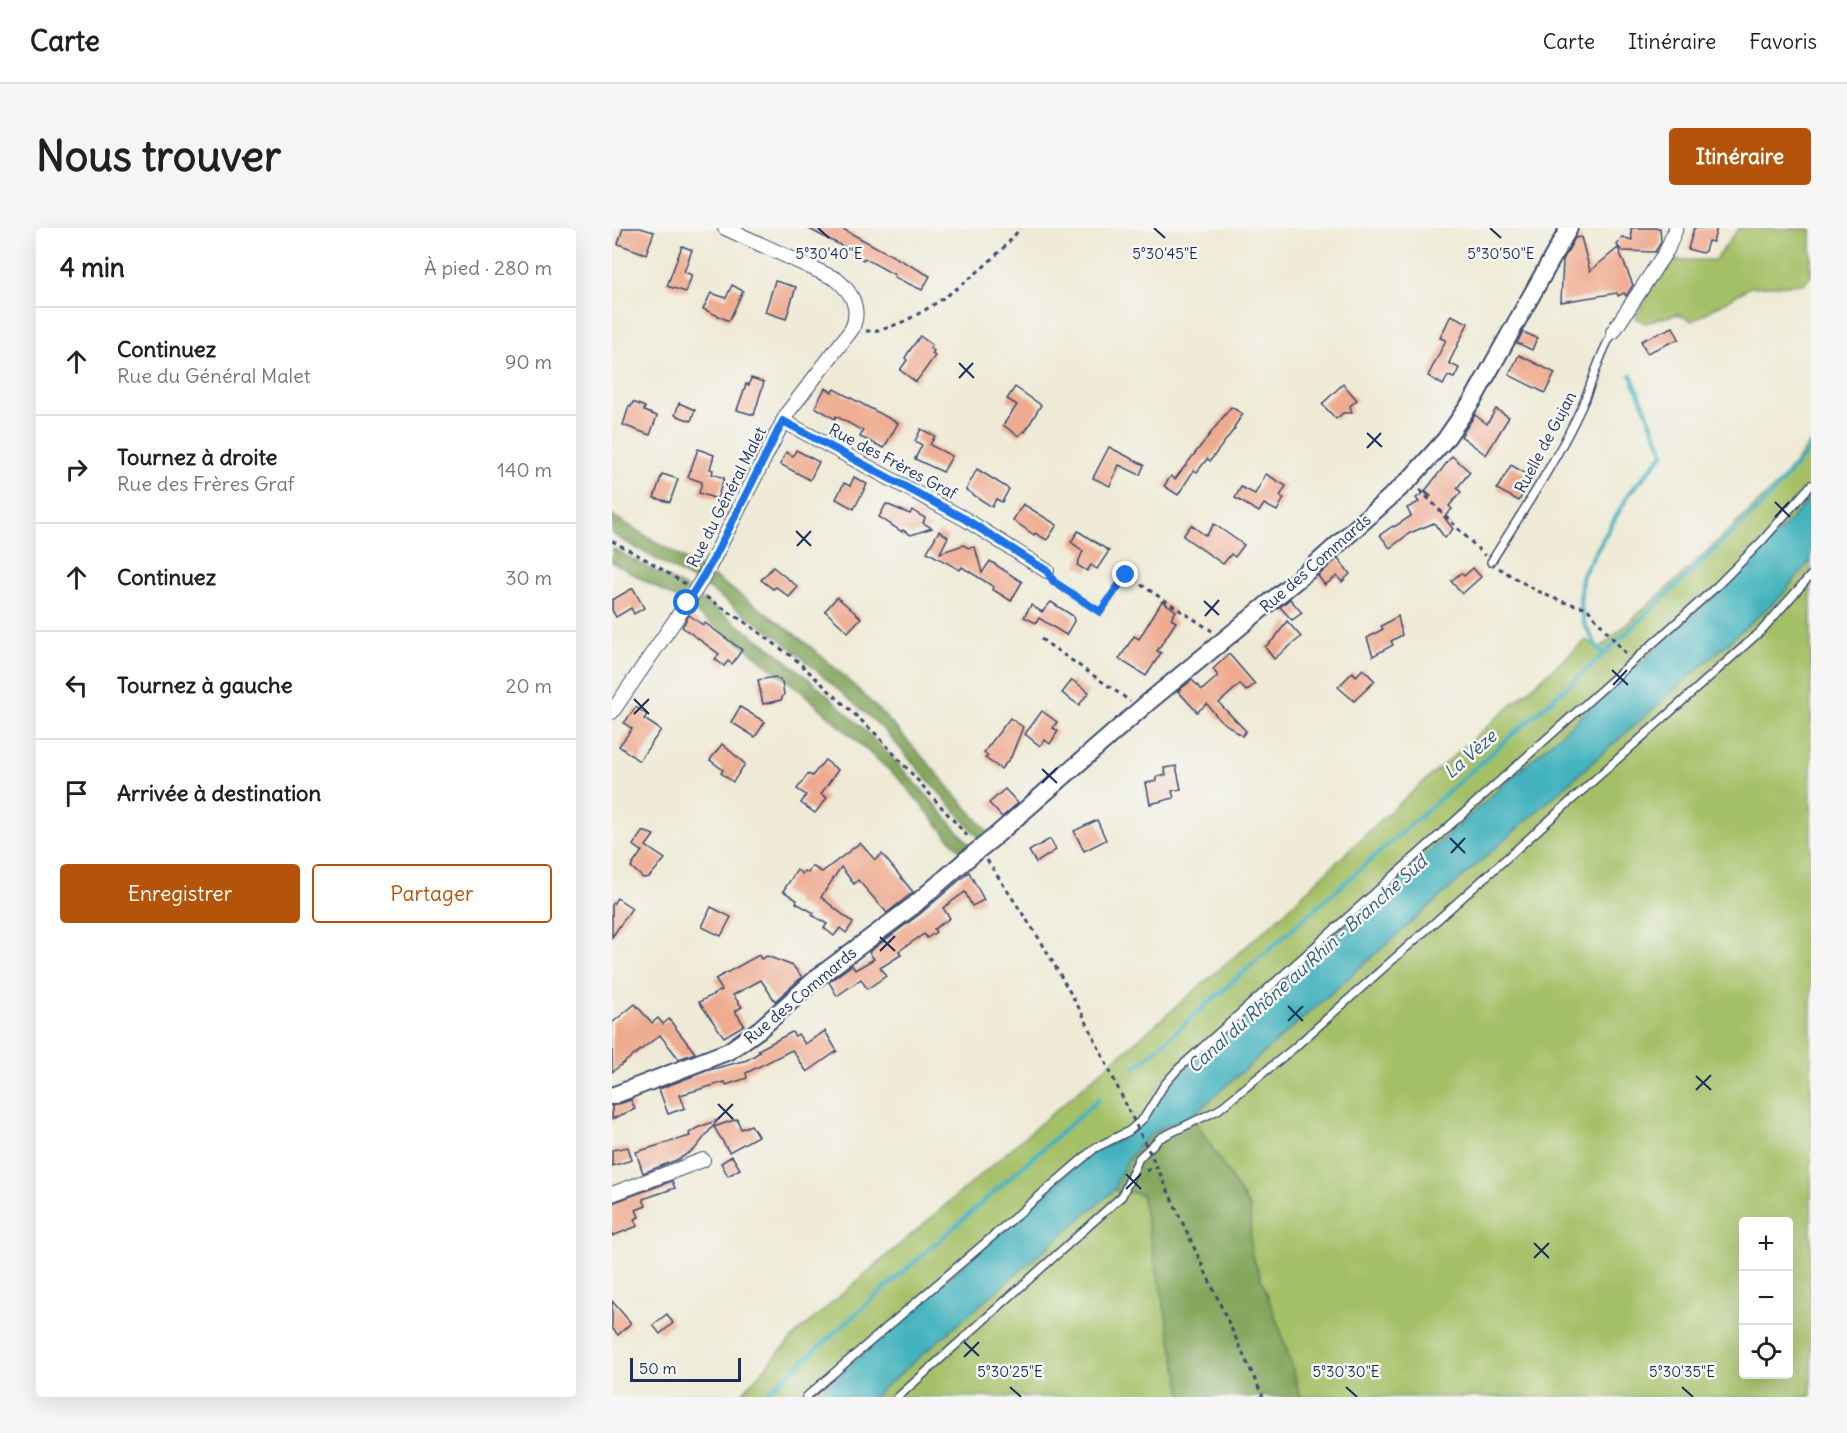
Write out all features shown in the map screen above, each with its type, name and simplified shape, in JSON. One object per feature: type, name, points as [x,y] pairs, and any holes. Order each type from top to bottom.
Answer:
[{"type":"street","points":[[725,228],[842,284],[854,300],[856,321],[852,329]]},
{"type":"street","name":"Rue des Commards","points":[[612,1096],[729,1051],[745,1041],[818,977],[913,906],[1141,709],[1323,558],[1408,480],[1445,440],[1474,398],[1569,228]]},
{"type":"street","points":[[1614,332],[1667,250],[1676,228]]},
{"type":"street","name":"Rue du Général Malet","points":[[612,712],[705,575],[783,421],[852,329]]},
{"type":"street","name":"Rue des Frères Graf","points":[[783,421],[965,519],[1047,571]]},
{"type":"street","points":[[612,1194],[703,1160]]},
{"type":"lane","name":"Ruelle de Gujan","points":[[1491,562],[1561,447],[1581,407],[1601,352],[1614,332]]},
{"type":"lane","points":[[806,1397],[1095,1148],[1129,1131],[1144,1118],[1164,1085],[1178,1069],[1716,587],[1762,541],[1811,485]]},
{"type":"lane","points":[[898,1397],[1122,1196],[1139,1158],[1160,1138],[1218,1110],[1294,1048],[1761,631],[1811,575]]},
{"type":"path","points":[[852,329],[875,332],[931,306],[976,273],[1005,247],[1020,228]]},
{"type":"path","points":[[1408,480],[1491,562],[1528,587],[1577,606],[1586,607],[1618,645]]},
{"type":"path","points":[[612,541],[693,589]]},
{"type":"path","points":[[1047,571],[1054,582],[1100,612],[1126,575],[1225,640]]},
{"type":"path","points":[[703,595],[795,659],[878,736],[948,812],[974,852],[1042,944],[1084,1017],[1263,1397]]},
{"type":"path","points":[[1041,639],[1141,709]]},
{"type":"green space","points":[[1739,228],[1811,229],[1811,276],[1804,284],[1750,287],[1693,321],[1677,314],[1645,323],[1635,318],[1667,260],[1715,260]]},
{"type":"green space","points":[[1811,442],[1811,498],[1742,572],[1172,1082],[1139,1124],[1119,1140],[1093,1151],[815,1397],[738,1397],[797,1333],[1271,925],[1387,814],[1586,640],[1599,649],[1778,484]]},
{"type":"green space","points":[[612,515],[701,569],[694,581],[612,534]]},
{"type":"green space","points":[[612,548],[688,589],[680,601],[612,562]]},
{"type":"green space","points":[[1811,560],[1811,1397],[1301,1397],[1281,1332],[1251,1252],[1250,1208],[1192,1116],[1782,595]]},
{"type":"green space","points":[[713,576],[793,633],[842,674],[907,740],[988,832],[980,839],[884,730],[783,641],[706,587]]},
{"type":"green space","points":[[697,596],[782,657],[833,700],[904,770],[970,845],[960,851],[901,781],[804,694],[742,645],[689,608]]},
{"type":"green space","points":[[1192,1116],[1250,1208],[1251,1252],[1281,1332],[1301,1397],[1183,1397],[1141,1194],[1114,1190],[1125,1164],[1142,1142],[1157,1130]]},
{"type":"green space","points":[[1114,1190],[1141,1194],[1183,1397],[873,1397]]},
{"type":"water","name":"Canal du Rhône au Rhin - Branche Sud","points":[[1811,498],[1811,560],[1782,595],[1192,1116],[1165,1126],[1149,1136],[1125,1164],[1114,1190],[873,1397],[814,1397],[1093,1151],[1119,1140],[1139,1124],[1172,1082],[1742,572]]},
{"type":"building","points":[[623,228],[640,228],[654,232],[646,254],[618,244]]},
{"type":"building","points":[[807,228],[841,228],[930,276],[922,290],[894,277],[895,275],[864,258],[863,260],[851,253],[852,251]]},
{"type":"building","points":[[1631,228],[1660,228],[1661,242],[1655,252],[1622,251],[1617,245],[1622,237],[1632,240]]},
{"type":"building","points":[[1694,228],[1717,228],[1713,242],[1708,241],[1702,253],[1688,249]]},
{"type":"building","points":[[1581,237],[1590,271],[1618,248],[1633,285],[1626,296],[1624,293],[1618,296],[1617,293],[1561,302],[1563,260],[1575,238]]},
{"type":"building","points":[[682,246],[692,250],[684,272],[692,275],[686,292],[667,286]]},
{"type":"building","points":[[775,281],[796,287],[786,319],[765,312]]},
{"type":"building","points":[[732,285],[743,291],[729,321],[703,309],[711,293],[726,298]]},
{"type":"building","points":[[1451,315],[1468,323],[1449,363],[1459,368],[1454,378],[1448,376],[1443,385],[1428,376],[1446,340],[1440,338]]},
{"type":"building","points":[[1673,327],[1679,339],[1647,353],[1641,341]]},
{"type":"building","points":[[1523,332],[1537,338],[1532,350],[1517,343]]},
{"type":"building","points":[[920,336],[932,345],[930,348],[934,351],[932,354],[935,356],[916,382],[900,370]]},
{"type":"building","points":[[1519,355],[1555,373],[1545,393],[1509,375]]},
{"type":"building","points":[[751,378],[764,382],[754,415],[737,410],[746,384],[749,385]]},
{"type":"building","points":[[1343,384],[1357,400],[1350,406],[1352,413],[1343,413],[1336,419],[1322,404]]},
{"type":"building","points":[[1015,387],[1041,405],[1025,432],[1023,431],[1019,436],[1003,425],[1017,405],[1007,399]]},
{"type":"building","points":[[825,388],[832,392],[834,389],[898,423],[884,448],[860,437],[863,431],[815,407]]},
{"type":"building","points":[[633,402],[645,407],[644,411],[657,416],[650,435],[623,425],[629,406],[631,407]]},
{"type":"building","points":[[679,403],[695,410],[691,421],[675,415]]},
{"type":"building","points":[[1231,407],[1243,414],[1210,461],[1207,459],[1197,472],[1194,470],[1178,495],[1164,486],[1171,476],[1175,479]]},
{"type":"building","points":[[1496,409],[1509,417],[1486,455],[1461,436],[1475,415],[1487,424]]},
{"type":"building","points":[[921,429],[935,436],[930,445],[952,456],[943,472],[915,459],[922,445],[915,441]]},
{"type":"building","points":[[1109,447],[1144,465],[1140,475],[1119,465],[1110,486],[1093,478]]},
{"type":"building","points":[[698,449],[714,455],[710,469],[713,470],[712,474],[724,478],[717,499],[699,493],[702,482],[688,477]]},
{"type":"building","points":[[796,450],[819,462],[810,480],[780,464],[786,452],[793,456]]},
{"type":"building","points":[[1452,456],[1470,472],[1457,488],[1461,492],[1449,506],[1452,509],[1444,517],[1453,529],[1445,538],[1434,523],[1410,533],[1390,548],[1380,535],[1411,516],[1407,508],[1419,502],[1416,498],[1425,492],[1429,497],[1431,496],[1425,491]]},
{"type":"building","points":[[1511,465],[1525,473],[1521,481],[1527,484],[1519,501],[1497,489]]},
{"type":"building","points":[[977,469],[1009,489],[1002,502],[996,499],[992,507],[966,490]]},
{"type":"building","points":[[662,474],[678,479],[670,502],[654,498]]},
{"type":"building","points":[[1266,474],[1286,486],[1280,496],[1284,498],[1277,511],[1264,504],[1259,512],[1235,498],[1241,487],[1255,494]]},
{"type":"building","points":[[854,477],[867,484],[854,509],[836,499],[844,483],[850,486]]},
{"type":"building","points":[[886,504],[910,514],[912,510],[925,518],[923,523],[932,528],[911,535],[903,530],[902,532],[879,517]]},
{"type":"building","points":[[1023,504],[1057,525],[1047,540],[1035,533],[1034,535],[1013,520]]},
{"type":"building","points":[[1214,524],[1244,545],[1235,557],[1231,554],[1223,564],[1183,536],[1191,525],[1206,536]]},
{"type":"building","points":[[939,531],[948,537],[940,553],[963,545],[969,548],[975,547],[982,573],[990,561],[1022,582],[1011,601],[992,589],[994,587],[962,567],[960,570],[927,552]]},
{"type":"building","points":[[1078,531],[1109,551],[1097,569],[1091,565],[1087,571],[1077,565],[1083,551],[1071,542]]},
{"type":"building","points":[[1338,558],[1350,574],[1342,582],[1337,576],[1325,585],[1318,576]]},
{"type":"building","points":[[773,567],[798,587],[789,597],[776,587],[773,589],[761,580]]},
{"type":"building","points":[[1473,568],[1481,577],[1462,594],[1451,581],[1461,573],[1464,576]]},
{"type":"building","points":[[633,588],[644,608],[634,614],[631,608],[616,617],[612,610],[612,600]]},
{"type":"building","points":[[837,597],[861,618],[848,632],[825,611]]},
{"type":"building","points":[[1290,599],[1302,613],[1292,620],[1280,607]]},
{"type":"building","points":[[1162,601],[1176,611],[1171,619],[1176,622],[1157,651],[1161,653],[1146,676],[1119,659],[1134,636],[1139,639]]},
{"type":"building","points":[[1051,602],[1073,616],[1074,621],[1066,635],[1039,618],[1036,623],[1024,617],[1031,605],[1042,612]]},
{"type":"building","points":[[689,615],[703,625],[705,623],[742,650],[732,664],[728,661],[724,666],[715,659],[719,654],[682,627]]},
{"type":"building","points":[[1398,616],[1402,635],[1391,641],[1393,645],[1373,656],[1367,638],[1383,629],[1381,626]]},
{"type":"building","points":[[1287,621],[1301,637],[1274,659],[1265,647],[1275,638]]},
{"type":"building","points":[[1229,654],[1255,684],[1246,691],[1240,684],[1219,703],[1246,731],[1242,736],[1219,719],[1207,704],[1197,712],[1178,691],[1192,680],[1202,690],[1218,676],[1213,669]]},
{"type":"building","points":[[1363,669],[1375,681],[1354,701],[1338,687],[1353,672],[1356,676]]},
{"type":"building","points":[[775,677],[782,682],[784,694],[781,700],[763,704],[758,680]]},
{"type":"building","points":[[1072,680],[1089,692],[1079,705],[1062,693]]},
{"type":"building","points":[[636,707],[647,715],[644,719],[661,730],[639,761],[619,746],[632,729],[624,723]]},
{"type":"building","points":[[740,707],[765,722],[755,737],[731,722]]},
{"type":"building","points":[[1042,711],[1057,722],[1053,728],[1058,731],[1050,744],[1045,740],[1040,746],[1025,734]]},
{"type":"building","points":[[1010,718],[1023,727],[1011,757],[1001,769],[985,758],[988,756],[984,752]]},
{"type":"building","points":[[722,744],[745,764],[733,782],[710,760]]},
{"type":"building","points":[[825,760],[838,770],[821,794],[827,798],[815,813],[801,803],[806,795],[797,789],[808,774],[812,776]]},
{"type":"building","points":[[1176,766],[1181,789],[1172,791],[1174,798],[1150,804],[1146,783],[1156,781],[1156,777],[1166,775],[1164,768]]},
{"type":"building","points":[[1005,789],[1018,803],[1002,817],[989,803]]},
{"type":"building","points":[[1097,820],[1106,840],[1084,851],[1074,831]]},
{"type":"building","points":[[643,831],[654,835],[646,846],[665,859],[649,877],[643,878],[631,867],[642,851],[633,845]]},
{"type":"building","points":[[1050,839],[1056,850],[1036,863],[1029,851]]},
{"type":"building","points":[[860,843],[875,860],[882,854],[913,892],[887,913],[858,880],[854,884],[841,867],[821,897],[853,923],[846,933],[840,928],[834,936],[824,928],[827,924],[812,915],[814,913],[796,903],[797,900],[783,891],[797,870],[802,874],[804,871],[808,873],[812,866],[822,872]]},
{"type":"building","points":[[969,872],[984,900],[972,906],[965,892],[943,908],[950,918],[934,929],[936,932],[927,938],[924,934],[899,951],[901,955],[880,968],[886,976],[867,989],[861,979],[837,996],[829,982],[852,965],[855,970],[874,959],[869,952],[920,914]]},
{"type":"building","points":[[617,898],[632,908],[612,937],[612,905]]},
{"type":"building","points":[[711,907],[731,917],[721,936],[702,927]]},
{"type":"building","points":[[759,955],[761,959],[767,956],[793,966],[802,977],[775,1001],[761,980],[733,995],[742,1007],[735,1011],[744,1025],[724,1037],[699,1002],[722,990],[715,979]]},
{"type":"building","points":[[635,1004],[652,1023],[658,1018],[663,1024],[669,1019],[695,1053],[679,1059],[660,1035],[612,1072],[612,1023]]},
{"type":"building","points":[[825,1031],[837,1051],[807,1072],[792,1050],[746,1073],[747,1078],[680,1095],[685,1108],[668,1114],[659,1089],[709,1070],[747,1060],[760,1052],[758,1050],[792,1032],[795,1036],[798,1034],[805,1044]]},
{"type":"building","points":[[631,1100],[635,1109],[612,1119],[612,1106]]},
{"type":"building","points":[[737,1119],[741,1129],[751,1125],[758,1136],[729,1152],[714,1127]]},
{"type":"building","points":[[718,1120],[695,1149],[679,1159],[643,1173],[636,1152],[690,1136],[689,1133],[697,1128]]},
{"type":"building","points":[[628,1147],[632,1160],[612,1166],[612,1150]]},
{"type":"building","points":[[732,1156],[740,1169],[728,1176],[721,1163]]},
{"type":"building","points":[[672,1181],[675,1188],[643,1199],[646,1206],[636,1210],[639,1217],[635,1219],[638,1226],[612,1236],[612,1203]]},
{"type":"building","points":[[612,1301],[631,1323],[618,1335],[612,1328]]},
{"type":"building","points":[[667,1314],[673,1323],[660,1334],[653,1325]]},
{"type":"waterway","points":[[1604,654],[1598,649],[1584,623],[1580,603],[1582,576],[1629,494],[1664,453],[1631,375]]},
{"type":"waterway","name":"La Vèze","points":[[1135,1068],[1604,654],[1761,506],[1811,448]]},
{"type":"waterway","points":[[762,1397],[1099,1099]]},
{"type":"route","points":[[687,603],[713,560],[783,421],[965,519],[1047,571],[1054,582],[1100,612],[1126,575]]}]
